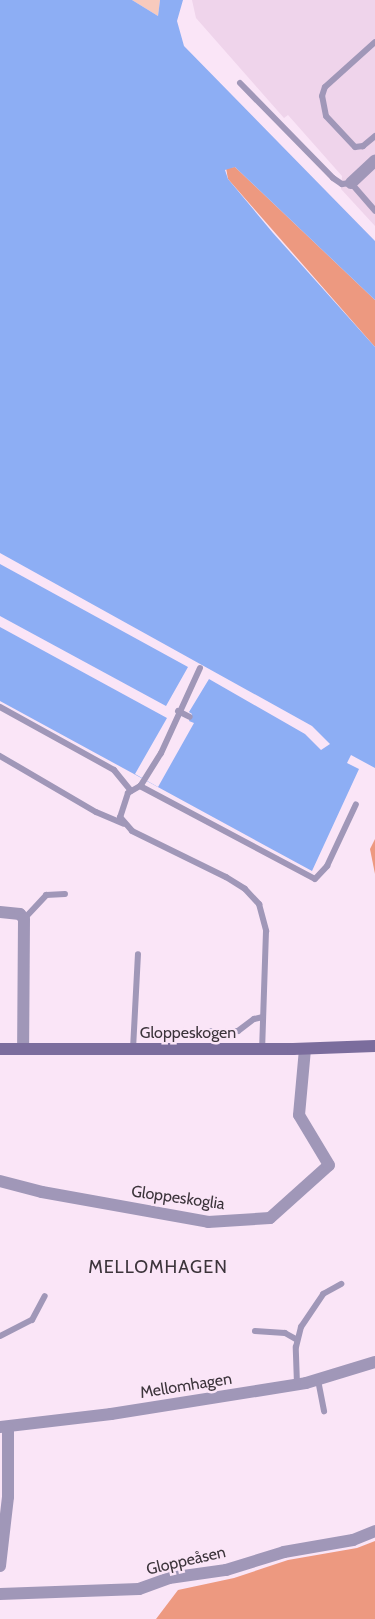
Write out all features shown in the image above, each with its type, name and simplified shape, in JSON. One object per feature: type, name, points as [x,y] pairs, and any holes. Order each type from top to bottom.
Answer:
[{"type":"main road","name":"Gloppeskogen","points":[[0,1049],[305,1049],[375,1046]]},
{"type":"street","points":[[351,184],[375,161]]},
{"type":"street","points":[[0,912],[19,916],[23,1049]]},
{"type":"street","name":"Gloppeskoglia","points":[[0,1181],[42,1192],[208,1222],[258,1222],[270,1218],[329,1165],[299,1115],[305,1049]]},
{"type":"street","name":"Mellomhagen","points":[[4,1428],[297,1384],[318,1380],[375,1362]]},
{"type":"street","points":[[0,1566],[7,1505],[4,1428]]},
{"type":"street","name":"Gloppeåsen","points":[[0,1594],[139,1589],[168,1578],[226,1570],[284,1552],[353,1540],[375,1531]]},
{"type":"lane","points":[[375,42],[325,87],[322,96],[326,116],[355,147],[363,146],[375,136]]},
{"type":"lane","points":[[240,83],[333,178],[342,184],[351,184],[375,211]]},
{"type":"lane","points":[[124,824],[120,809],[131,791],[140,786],[175,727],[178,711],[200,668]]},
{"type":"lane","points":[[0,707],[114,770],[131,791]]},
{"type":"lane","points":[[178,711],[190,717]]},
{"type":"lane","points":[[0,756],[96,812],[124,824],[148,840],[226,877],[245,889],[259,904],[266,931],[262,1049]]},
{"type":"lane","points":[[140,786],[316,879],[327,866],[356,804]]},
{"type":"lane","points":[[19,916],[46,895],[65,894]]},
{"type":"lane","points":[[133,1049],[138,954]]},
{"type":"lane","points":[[208,1031],[238,1031],[254,1019],[263,1017]]},
{"type":"lane","points":[[297,1384],[296,1339],[315,1303],[341,1284]]},
{"type":"lane","points":[[0,1336],[32,1320],[45,1296]]},
{"type":"lane","points":[[255,1331],[285,1333],[296,1339]]},
{"type":"lane","points":[[318,1380],[324,1411]]},
{"type":"shaded area","points":[[132,0],[160,0],[158,16]]},
{"type":"shaded area","points":[[192,0],[375,0],[375,226],[341,189],[342,176],[288,115],[284,118],[196,18]]},
{"type":"shaded area","points":[[235,167],[375,300],[375,347],[228,179],[226,168]]},
{"type":"shaded area","points":[[375,839],[375,874],[370,849]]},
{"type":"shaded area","points":[[375,1541],[375,1619],[156,1619],[178,1590],[234,1578],[288,1560],[357,1548]]},
{"type":"water","points":[[0,0],[132,0],[158,16],[160,0],[183,0],[177,21],[184,46],[375,241],[375,300],[235,167],[225,170],[228,179],[273,233],[375,347],[375,768],[351,755],[347,763],[359,769],[312,871],[0,701]]},
{"type":"pier","points":[[0,553],[312,726],[330,744],[321,750],[305,734],[209,679],[189,712],[192,714],[189,721],[194,723],[158,787],[135,774],[167,718],[0,627],[0,616],[166,706],[188,667],[0,564]]},
{"type":"district","name":"MELLOMHAGEN","points":[[158,1267]]}]
